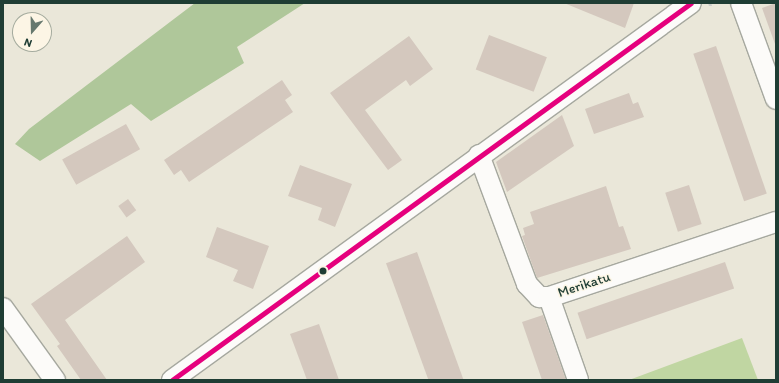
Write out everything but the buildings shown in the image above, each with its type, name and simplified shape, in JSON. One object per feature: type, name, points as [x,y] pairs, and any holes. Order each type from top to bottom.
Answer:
[{"type":"street","points":[[172,380],[479,155],[691,3]]},
{"type":"street","points":[[741,3],[776,99]]},
{"type":"street","name":"Merikatu","points":[[479,155],[527,284],[539,297],[549,297],[776,222]]},
{"type":"street","points":[[549,297],[578,380]]},
{"type":"street","points":[[3,308],[55,380]]},
{"type":"path","points":[[710,3],[711,7]]},
{"type":"green space","points":[[195,3],[305,3],[237,47],[244,63],[151,121],[131,104],[40,161],[15,144],[29,129]]},
{"type":"green space","points":[[742,338],[758,380],[629,380]]},
{"type":"transit line","points":[[172,380],[691,3]]}]
